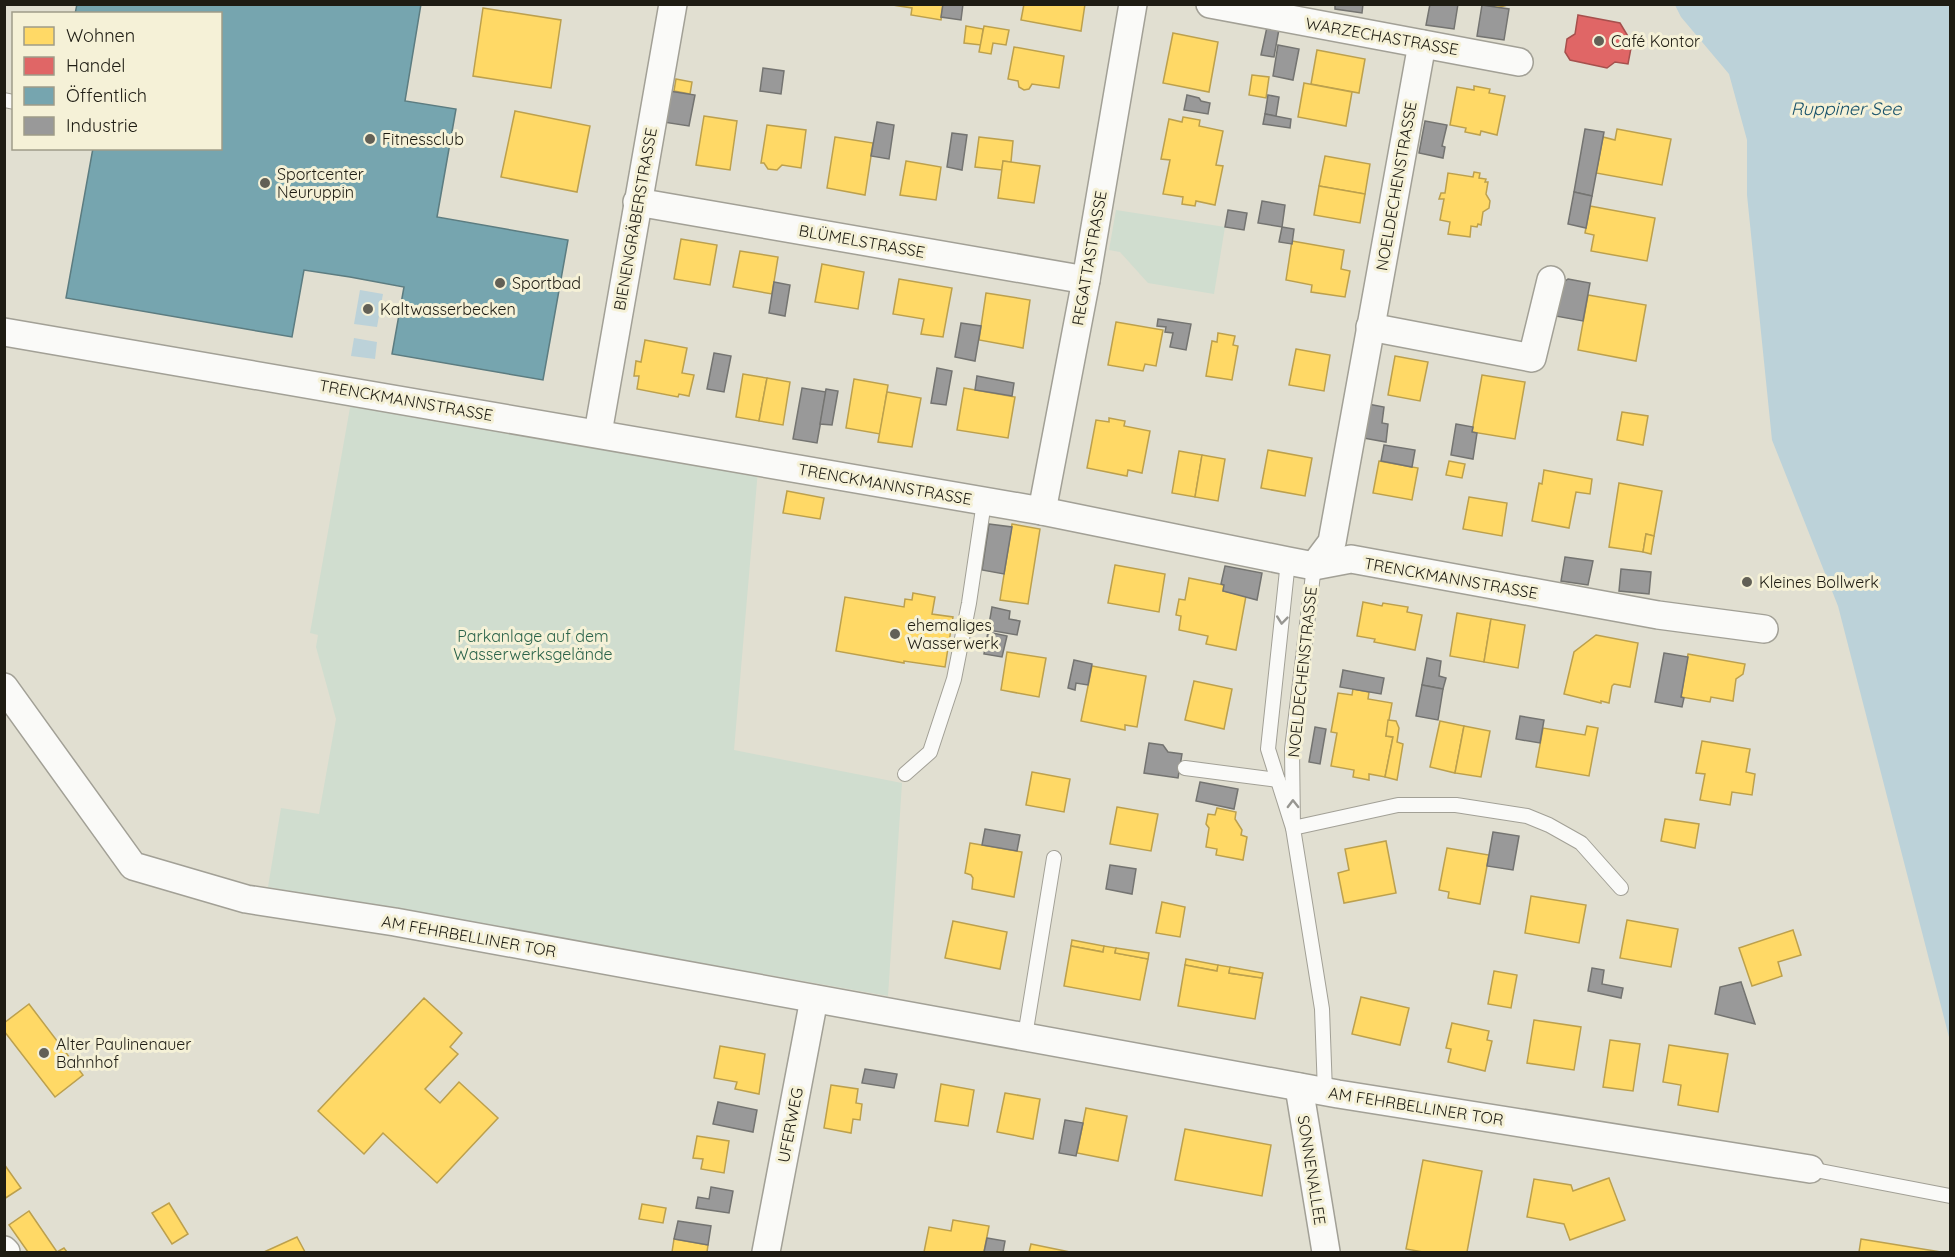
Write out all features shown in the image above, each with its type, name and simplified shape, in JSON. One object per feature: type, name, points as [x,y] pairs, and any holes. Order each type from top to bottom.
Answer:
[{"type":"street","name":"BIENENGRÄBERSTRASSE","points":[[598,433],[637,202],[674,4]]},
{"type":"street","name":"REGATTASTRASSE","points":[[1042,511],[1086,280],[1133,4]]},
{"type":"street","name":"WARZECHASTRASSE","points":[[1210,4],[1519,62]]},
{"type":"street","name":"NOELDECHENSTRASSE","points":[[1301,563],[1332,542],[1422,44]]},
{"type":"street","name":"BLÜMELSTRASSE","points":[[637,202],[1086,280]]},
{"type":"street","points":[[1370,327],[1532,358],[1551,280]]},
{"type":"street","name":"TRENCKMANNSTRASSE","points":[[4,332],[1042,511],[1301,563],[1351,559],[1658,615],[1764,629]]},
{"type":"street","name":"AM FEHRBELLINER TOR","points":[[4,687],[133,866],[246,899],[395,922],[1325,1092],[1810,1169]]},
{"type":"street","name":"UFERWEG","points":[[766,1252],[814,999]]},
{"type":"street","name":"SONNENALLEE","points":[[1299,1087],[1326,1252]]},
{"type":"lane","points":[[905,774],[930,752],[954,679],[969,603],[984,502]]},
{"type":"lane","name":"NOELDECHENSTRASSE","points":[[1293,828],[1268,749],[1301,563]]},
{"type":"lane","name":"NOELDECHENSTRASSE","points":[[1293,828],[1292,749],[1301,563]]},
{"type":"lane","points":[[1185,768],[1278,780]]},
{"type":"lane","points":[[1325,1092],[1322,1009],[1293,828],[1398,805],[1456,805],[1527,816],[1550,825],[1581,843],[1621,888]]},
{"type":"lane","points":[[1024,1036],[1054,858]]},
{"type":"lane","points":[[1810,1169],[1950,1196]]},
{"type":"green space","points":[[1116,210],[1225,227],[1214,294],[1148,283],[1120,252],[1109,250]]},
{"type":"green space","name":"Parkanlage auf dem Wasserwerksgelände","points":[[351,402],[758,470],[734,750],[902,783],[888,996],[268,887],[281,808],[319,814],[336,719],[316,647],[318,635],[310,633]]},
{"type":"water","name":"Ruppiner See","points":[[1675,5],[1950,5],[1950,1041],[1838,606],[1772,440],[1747,195],[1747,140],[1729,74],[1681,17]]},
{"type":"water","name":"Kaltwasserbecken","points":[[360,290],[383,294],[377,327],[354,324]]},
{"type":"water","points":[[354,338],[377,342],[375,359],[351,356]]},
{"type":"building: Wohnen","points":[[886,4],[943,4],[941,20],[911,15],[912,8]]},
{"type":"building: Wohnen","points":[[1024,4],[1085,4],[1081,31],[1021,20]]},
{"type":"building: Wohnen","points":[[1492,4],[1511,4],[1493,9]]},
{"type":"building: Wohnen","points":[[483,8],[561,20],[551,88],[473,76]]},
{"type":"building: Wohnen","points":[[966,26],[983,29],[981,45],[964,43]]},
{"type":"building: Wohnen","points":[[984,26],[1009,30],[1006,45],[993,43],[991,54],[979,52]]},
{"type":"building: Wohnen","points":[[1173,33],[1218,42],[1209,92],[1163,83]]},
{"type":"building: Wohnen","points":[[1014,47],[1064,56],[1059,88],[1032,84],[1029,89],[1024,90],[1019,87],[1018,81],[1008,79]]},
{"type":"building: Wohnen","points":[[1317,50],[1365,59],[1359,93],[1311,84]]},
{"type":"building: Wohnen","points":[[1252,75],[1269,77],[1266,98],[1249,95]]},
{"type":"building: Wohnen","points":[[676,79],[692,82],[690,94],[674,91]]},
{"type":"building: Wohnen","points":[[1304,83],[1352,92],[1346,126],[1298,117]]},
{"type":"building: Wohnen","points":[[1474,86],[1490,89],[1489,93],[1505,96],[1497,135],[1481,131],[1480,135],[1465,132],[1466,128],[1450,125],[1457,87],[1474,90]]},
{"type":"building: Wohnen","points":[[515,111],[590,126],[577,192],[501,177]]},
{"type":"building: Wohnen","points":[[704,116],[737,121],[730,170],[696,165]]},
{"type":"building: Wohnen","points":[[1183,117],[1200,120],[1199,126],[1223,131],[1216,165],[1223,166],[1215,205],[1196,201],[1195,206],[1182,204],[1183,197],[1163,194],[1170,160],[1161,159],[1169,119],[1182,122]]},
{"type":"building: Wohnen","points":[[767,125],[806,130],[801,168],[782,165],[777,170],[768,169],[764,163],[761,163]]},
{"type":"building: Wohnen","points":[[1617,129],[1671,139],[1662,185],[1596,173],[1603,137],[1615,140]]},
{"type":"building: Wohnen","points":[[835,137],[873,143],[865,195],[827,188]]},
{"type":"building: Wohnen","points":[[979,137],[1013,141],[1011,162],[1003,161],[1002,170],[975,167]]},
{"type":"building: Wohnen","points":[[1325,156],[1370,164],[1365,194],[1319,186]]},
{"type":"building: Wohnen","points":[[906,161],[941,167],[936,200],[900,195]]},
{"type":"building: Wohnen","points":[[1003,161],[1040,166],[1034,203],[998,198]]},
{"type":"building: Wohnen","points":[[1474,172],[1480,173],[1479,178],[1486,179],[1485,182],[1488,182],[1486,194],[1490,201],[1489,208],[1483,212],[1481,225],[1471,226],[1470,237],[1448,234],[1450,222],[1440,220],[1444,199],[1439,199],[1441,193],[1445,193],[1448,173],[1473,177]]},
{"type":"building: Wohnen","points":[[1319,186],[1365,194],[1360,223],[1314,215]]},
{"type":"building: Wohnen","points":[[1590,206],[1655,218],[1647,261],[1591,251],[1594,235],[1585,233]]},
{"type":"building: Wohnen","points":[[681,239],[717,245],[710,285],[674,279]]},
{"type":"building: Wohnen","points":[[1292,241],[1344,250],[1341,269],[1350,271],[1345,297],[1311,292],[1312,285],[1286,280]]},
{"type":"building: Wohnen","points":[[740,251],[778,257],[772,294],[733,287]]},
{"type":"building: Wohnen","points":[[822,264],[864,272],[858,309],[815,302]]},
{"type":"building: Wohnen","points":[[899,279],[952,288],[943,337],[921,334],[924,319],[893,314]]},
{"type":"building: Wohnen","points":[[986,293],[1030,300],[1023,348],[979,340]]},
{"type":"building: Wohnen","points":[[1588,295],[1646,305],[1636,361],[1578,350]]},
{"type":"building: Wohnen","points":[[1116,322],[1163,330],[1156,366],[1145,364],[1143,371],[1108,365]]},
{"type":"building: Wohnen","points":[[1218,333],[1235,336],[1233,345],[1238,346],[1232,380],[1206,376],[1212,341],[1217,342]]},
{"type":"building: Wohnen","points":[[645,340],[687,348],[682,373],[694,375],[689,396],[679,394],[678,397],[637,389],[639,376],[634,376],[636,361],[641,362]]},
{"type":"building: Wohnen","points":[[1296,349],[1330,355],[1324,391],[1289,385]]},
{"type":"building: Wohnen","points":[[1395,356],[1428,362],[1420,401],[1388,395]]},
{"type":"building: Wohnen","points":[[743,374],[767,378],[759,421],[736,417]]},
{"type":"building: Wohnen","points":[[1482,375],[1525,382],[1515,439],[1472,432]]},
{"type":"building: Wohnen","points":[[767,378],[790,382],[783,425],[759,421]]},
{"type":"building: Wohnen","points":[[854,379],[888,385],[880,434],[846,428]]},
{"type":"building: Wohnen","points":[[964,388],[1015,397],[1008,438],[957,430]]},
{"type":"building: Wohnen","points":[[887,392],[921,398],[912,447],[878,442]]},
{"type":"building: Wohnen","points":[[1622,412],[1648,416],[1643,445],[1617,440]]},
{"type":"building: Wohnen","points":[[1109,418],[1125,421],[1124,426],[1150,431],[1142,473],[1128,470],[1127,476],[1087,468],[1096,420],[1109,422]]},
{"type":"building: Wohnen","points":[[1268,450],[1312,458],[1305,496],[1261,488]]},
{"type":"building: Wohnen","points":[[1179,451],[1202,455],[1195,497],[1172,493]]},
{"type":"building: Wohnen","points":[[1202,455],[1225,459],[1218,501],[1195,497]]},
{"type":"building: Wohnen","points":[[1379,461],[1418,468],[1412,500],[1373,493]]},
{"type":"building: Wohnen","points":[[1449,461],[1465,464],[1462,478],[1446,475]]},
{"type":"building: Wohnen","points":[[1544,470],[1592,479],[1590,494],[1576,492],[1569,528],[1532,521],[1539,483],[1542,484]]},
{"type":"building: Wohnen","points":[[1619,483],[1662,491],[1654,536],[1646,534],[1643,552],[1609,547]]},
{"type":"building: Wohnen","points":[[787,491],[824,498],[820,519],[783,513]]},
{"type":"building: Wohnen","points":[[1469,497],[1507,503],[1502,536],[1463,529]]},
{"type":"building: Wohnen","points":[[1012,524],[1040,529],[1028,604],[1000,600]]},
{"type":"building: Wohnen","points":[[1646,534],[1654,536],[1651,554],[1643,552]]},
{"type":"building: Wohnen","points":[[1115,565],[1165,574],[1159,612],[1108,603]]},
{"type":"building: Wohnen","points":[[1189,578],[1224,585],[1223,591],[1246,596],[1236,650],[1206,644],[1208,636],[1179,630],[1181,616],[1176,615],[1179,599],[1185,600]]},
{"type":"building: Wohnen","name":"ehemaliges Wasserwerk","points":[[913,593],[935,597],[932,614],[953,617],[945,667],[904,661],[904,663],[836,651],[845,597],[904,607],[905,599],[912,600]]},
{"type":"building: Wohnen","points":[[1363,602],[1382,606],[1383,603],[1408,607],[1407,612],[1422,615],[1415,650],[1374,642],[1375,639],[1357,636]]},
{"type":"building: Wohnen","points":[[1457,613],[1491,619],[1484,662],[1450,656]]},
{"type":"building: Wohnen","points":[[1491,619],[1525,625],[1518,668],[1484,662]]},
{"type":"building: Wohnen","points":[[1596,635],[1638,643],[1630,687],[1614,684],[1609,703],[1564,694],[1574,652]]},
{"type":"building: Wohnen","points":[[1007,652],[1046,658],[1039,697],[1001,690]]},
{"type":"building: Wohnen","points":[[1688,654],[1745,664],[1743,674],[1736,679],[1733,701],[1711,697],[1710,702],[1681,697]]},
{"type":"building: Wohnen","points":[[1092,666],[1146,676],[1137,727],[1125,725],[1125,730],[1081,721]]},
{"type":"building: Wohnen","points":[[1194,681],[1232,689],[1224,729],[1185,720]]},
{"type":"building: Wohnen","points":[[1353,689],[1369,692],[1368,699],[1392,703],[1386,736],[1393,737],[1385,777],[1369,774],[1369,780],[1353,777],[1354,770],[1331,766],[1337,733],[1331,732],[1338,693],[1352,695]]},
{"type":"building: Wohnen","points":[[1388,720],[1396,721],[1399,728],[1397,742],[1403,744],[1397,780],[1385,777],[1393,737],[1386,736]]},
{"type":"building: Wohnen","points":[[1440,721],[1464,726],[1455,773],[1430,767]]},
{"type":"building: Wohnen","points":[[1464,726],[1490,731],[1481,777],[1455,773]]},
{"type":"building: Wohnen","points":[[1587,726],[1598,728],[1589,776],[1536,767],[1543,728],[1585,735]]},
{"type":"building: Wohnen","points":[[1702,741],[1750,749],[1746,772],[1755,774],[1752,795],[1732,792],[1730,805],[1700,800],[1705,774],[1696,773]]},
{"type":"building: Wohnen","points":[[1032,772],[1070,779],[1064,812],[1026,805]]},
{"type":"building: Wohnen","points":[[1117,807],[1158,814],[1151,851],[1110,844]]},
{"type":"building: Wohnen","points":[[1217,808],[1236,812],[1235,819],[1242,830],[1241,835],[1247,837],[1243,860],[1216,855],[1217,849],[1206,847],[1209,828],[1206,824],[1208,814],[1215,815]]},
{"type":"building: Wohnen","points":[[1665,819],[1699,824],[1695,848],[1661,841]]},
{"type":"building: Wohnen","points":[[1386,841],[1396,893],[1344,903],[1338,873],[1349,870],[1345,849]]},
{"type":"building: Wohnen","points":[[970,843],[1022,852],[1014,897],[972,889],[973,878],[965,873]]},
{"type":"building: Wohnen","points":[[1447,848],[1489,855],[1480,904],[1448,898],[1449,892],[1439,890]]},
{"type":"building: Wohnen","points":[[1531,896],[1586,905],[1579,943],[1525,933]]},
{"type":"building: Wohnen","points":[[1162,902],[1185,907],[1180,937],[1156,933]]},
{"type":"building: Wohnen","points":[[1627,920],[1678,929],[1671,967],[1620,958]]},
{"type":"building: Wohnen","points":[[953,921],[1007,932],[1000,969],[945,958]]},
{"type":"building: Wohnen","points":[[1793,930],[1801,955],[1778,962],[1782,976],[1752,986],[1739,948]]},
{"type":"building: Wohnen","points":[[1072,940],[1104,946],[1103,952],[1071,946]]},
{"type":"building: Wohnen","points":[[1071,946],[1103,952],[1104,946],[1116,948],[1115,953],[1148,959],[1140,1000],[1064,986]]},
{"type":"building: Wohnen","points":[[1116,948],[1149,953],[1148,959],[1115,953]]},
{"type":"building: Wohnen","points":[[1186,959],[1218,965],[1217,971],[1185,965]]},
{"type":"building: Wohnen","points":[[1185,965],[1217,971],[1218,965],[1230,967],[1229,973],[1262,978],[1255,1019],[1178,1006]]},
{"type":"building: Wohnen","points":[[1230,967],[1263,973],[1262,978],[1229,973]]},
{"type":"building: Wohnen","points":[[1494,971],[1517,975],[1511,1008],[1488,1004]]},
{"type":"building: Wohnen","points":[[1361,997],[1409,1008],[1400,1045],[1352,1034]]},
{"type":"building: Wohnen","points":[[424,998],[462,1033],[450,1047],[458,1054],[425,1089],[440,1103],[459,1082],[498,1118],[437,1183],[383,1133],[364,1154],[318,1111]]},
{"type":"building: Wohnen","name":"Alter Paulinenauer Bahnhof","points":[[29,1004],[83,1075],[55,1097],[4,1031],[4,1023]]},
{"type":"building: Wohnen","points":[[1534,1020],[1581,1027],[1574,1070],[1527,1063]]},
{"type":"building: Wohnen","points":[[1452,1023],[1489,1031],[1487,1040],[1492,1041],[1485,1071],[1448,1062],[1451,1049],[1446,1048]]},
{"type":"building: Wohnen","points":[[1610,1040],[1640,1044],[1633,1091],[1603,1087]]},
{"type":"building: Wohnen","points":[[1669,1045],[1728,1054],[1718,1112],[1678,1105],[1681,1085],[1663,1082]]},
{"type":"building: Wohnen","points":[[720,1046],[765,1054],[759,1094],[735,1089],[737,1082],[714,1078]]},
{"type":"building: Wohnen","points":[[941,1084],[974,1090],[968,1126],[935,1121]]},
{"type":"building: Wohnen","points":[[831,1085],[858,1089],[856,1103],[862,1104],[860,1120],[853,1119],[851,1133],[824,1128]]},
{"type":"building: Wohnen","points":[[1005,1093],[1040,1099],[1033,1139],[997,1132]]},
{"type":"building: Wohnen","points":[[1086,1108],[1127,1116],[1118,1161],[1077,1153]]},
{"type":"building: Wohnen","points":[[1185,1129],[1271,1145],[1262,1196],[1175,1180]]},
{"type":"building: Wohnen","points":[[697,1136],[729,1141],[724,1173],[701,1169],[703,1159],[693,1158]]},
{"type":"building: Wohnen","points":[[1423,1160],[1482,1171],[1467,1252],[1423,1252],[1406,1249]]},
{"type":"building: Wohnen","points":[[4,1164],[21,1188],[4,1199]]},
{"type":"building: Wohnen","points":[[1609,1178],[1625,1220],[1570,1240],[1564,1224],[1527,1217],[1534,1179],[1571,1185],[1573,1191]]},
{"type":"building: Wohnen","points":[[169,1203],[188,1234],[172,1244],[152,1213]]},
{"type":"building: Wohnen","points":[[642,1204],[666,1208],[663,1223],[639,1219]]},
{"type":"building: Wohnen","points":[[29,1211],[57,1252],[28,1252],[9,1225]]},
{"type":"building: Wohnen","points":[[953,1220],[989,1226],[984,1252],[924,1252],[929,1227],[951,1231]]},
{"type":"building: Wohnen","points":[[297,1237],[305,1252],[264,1252]]},
{"type":"building: Wohnen","points":[[674,1239],[708,1245],[707,1252],[672,1252]]},
{"type":"building: Wohnen","points":[[1861,1239],[1941,1252],[1859,1252]]},
{"type":"building: Wohnen","points":[[1031,1244],[1070,1252],[1029,1252]]},
{"type":"building: Handel","name":"Café Kontor","points":[[1578,15],[1620,23],[1632,43],[1628,64],[1615,62],[1607,68],[1570,60],[1565,52],[1567,39],[1575,34]]},
{"type":"building: Öffentlich","name":"Sportcenter Neuruppin","points":[[77,4],[421,4],[405,101],[456,109],[437,217],[568,240],[543,380],[392,354],[404,287],[350,277],[304,270],[292,337],[66,298],[93,150],[222,150],[222,12],[75,12]]},
{"type":"building: Industrie","points":[[943,4],[963,4],[961,20],[941,17]]},
{"type":"building: Industrie","points":[[1335,4],[1363,4],[1362,13],[1335,9]]},
{"type":"building: Industrie","points":[[1430,4],[1458,4],[1454,29],[1426,25]]},
{"type":"building: Industrie","points":[[1482,5],[1509,9],[1504,40],[1477,36]]},
{"type":"building: Industrie","points":[[1267,27],[1279,29],[1274,57],[1261,55]]},
{"type":"building: Industrie","points":[[1278,45],[1299,49],[1293,80],[1273,76]]},
{"type":"building: Industrie","points":[[763,68],[784,71],[781,94],[760,91]]},
{"type":"building: Industrie","points":[[669,91],[695,95],[689,126],[663,122]]},
{"type":"building: Industrie","points":[[1187,95],[1210,103],[1208,114],[1184,110]]},
{"type":"building: Industrie","points":[[1268,95],[1279,97],[1276,116],[1265,114]]},
{"type":"building: Industrie","points":[[1265,114],[1291,119],[1290,128],[1263,124]]},
{"type":"building: Industrie","points":[[1425,121],[1447,125],[1442,146],[1445,147],[1443,158],[1419,153]]},
{"type":"building: Industrie","points":[[877,122],[894,125],[889,159],[871,156]]},
{"type":"building: Industrie","points":[[1585,129],[1604,132],[1592,196],[1574,192]]},
{"type":"building: Industrie","points":[[952,133],[967,135],[962,170],[947,167]]},
{"type":"building: Industrie","points":[[1574,192],[1592,196],[1586,228],[1568,224]]},
{"type":"building: Industrie","points":[[1262,201],[1285,205],[1282,227],[1258,223]]},
{"type":"building: Industrie","points":[[1228,210],[1247,213],[1244,230],[1225,227]]},
{"type":"building: Industrie","points":[[1282,227],[1294,229],[1292,244],[1279,242]]},
{"type":"building: Industrie","points":[[1568,279],[1590,283],[1583,321],[1550,315],[1554,289]]},
{"type":"building: Industrie","points":[[774,282],[790,285],[785,316],[769,313]]},
{"type":"building: Industrie","points":[[1158,319],[1191,324],[1186,350],[1170,347],[1173,333],[1165,332],[1166,327],[1157,326]]},
{"type":"building: Industrie","points":[[961,323],[981,326],[975,361],[955,357]]},
{"type":"building: Industrie","points":[[714,353],[731,356],[724,392],[707,389]]},
{"type":"building: Industrie","points":[[937,368],[952,371],[946,405],[931,403]]},
{"type":"building: Industrie","points":[[977,376],[1014,383],[1012,396],[975,390]]},
{"type":"building: Industrie","points":[[802,388],[826,392],[817,443],[793,439]]},
{"type":"building: Industrie","points":[[826,389],[838,391],[832,425],[820,424]]},
{"type":"building: Industrie","points":[[1368,404],[1384,407],[1382,423],[1388,424],[1386,442],[1363,438]]},
{"type":"building: Industrie","points":[[1456,424],[1473,427],[1472,432],[1477,433],[1473,459],[1451,455]]},
{"type":"building: Industrie","points":[[1384,445],[1415,450],[1412,467],[1381,461]]},
{"type":"building: Industrie","points":[[989,524],[1012,527],[1004,574],[982,570]]},
{"type":"building: Industrie","points":[[1565,557],[1593,561],[1588,585],[1561,581]]},
{"type":"building: Industrie","points":[[1225,566],[1262,573],[1257,600],[1223,591],[1224,585],[1221,584]]},
{"type":"building: Industrie","points":[[1621,569],[1651,572],[1649,594],[1619,591]]},
{"type":"building: Industrie","points":[[992,607],[1010,611],[1009,619],[1020,621],[1017,635],[988,630]]},
{"type":"building: Industrie","points":[[988,632],[1007,636],[1002,657],[984,654]]},
{"type":"building: Industrie","points":[[1664,653],[1688,657],[1681,697],[1684,698],[1682,707],[1655,702]]},
{"type":"building: Industrie","points":[[1427,658],[1441,661],[1439,676],[1446,678],[1443,689],[1422,685]]},
{"type":"building: Industrie","points":[[1074,660],[1092,664],[1088,685],[1076,683],[1075,690],[1068,688]]},
{"type":"building: Industrie","points":[[1343,670],[1384,678],[1381,694],[1340,687]]},
{"type":"building: Industrie","points":[[1422,685],[1443,689],[1438,720],[1416,716]]},
{"type":"building: Industrie","points":[[1520,716],[1544,720],[1540,743],[1516,739]]},
{"type":"building: Industrie","points":[[1315,727],[1326,729],[1320,764],[1309,762]]},
{"type":"building: Industrie","points":[[1149,743],[1163,745],[1168,752],[1182,754],[1178,778],[1144,773]]},
{"type":"building: Industrie","points":[[1200,782],[1238,789],[1234,809],[1196,801]]},
{"type":"building: Industrie","points":[[985,829],[1020,835],[1017,851],[982,845]]},
{"type":"building: Industrie","points":[[1493,832],[1519,836],[1513,870],[1487,866]]},
{"type":"building: Industrie","points":[[1110,865],[1136,869],[1132,894],[1106,889]]},
{"type":"building: Industrie","points":[[1592,968],[1604,970],[1602,984],[1623,988],[1621,998],[1588,991]]},
{"type":"building: Industrie","points":[[1741,982],[1755,1024],[1715,1014],[1720,987]]},
{"type":"building: Industrie","points":[[865,1069],[897,1074],[894,1088],[862,1083]]},
{"type":"building: Industrie","points":[[718,1102],[757,1110],[753,1132],[713,1124]]},
{"type":"building: Industrie","points":[[1065,1120],[1083,1123],[1076,1156],[1059,1153]]},
{"type":"building: Industrie","points":[[711,1187],[733,1191],[729,1213],[696,1208],[698,1197],[709,1199]]},
{"type":"building: Industrie","points":[[678,1221],[711,1226],[708,1245],[674,1239]]},
{"type":"building: Industrie","points":[[987,1238],[1005,1241],[1003,1252],[984,1252]]},
{"type":"place","name":"Café Kontor","points":[[1599,41]]},
{"type":"place","name":"Fitnessclub","points":[[370,139]]},
{"type":"place","name":"Sportcenter Neuruppin","points":[[265,183]]},
{"type":"place","name":"Sportbad","points":[[500,283]]},
{"type":"place","name":"Kaltwasserbecken","points":[[368,309]]},
{"type":"place","name":"Kleines Bollwerk","points":[[1747,582]]},
{"type":"place","name":"ehemaliges Wasserwerk","points":[[895,634]]},
{"type":"place","name":"Alter Paulinenauer Bahnhof","points":[[44,1053]]}]
